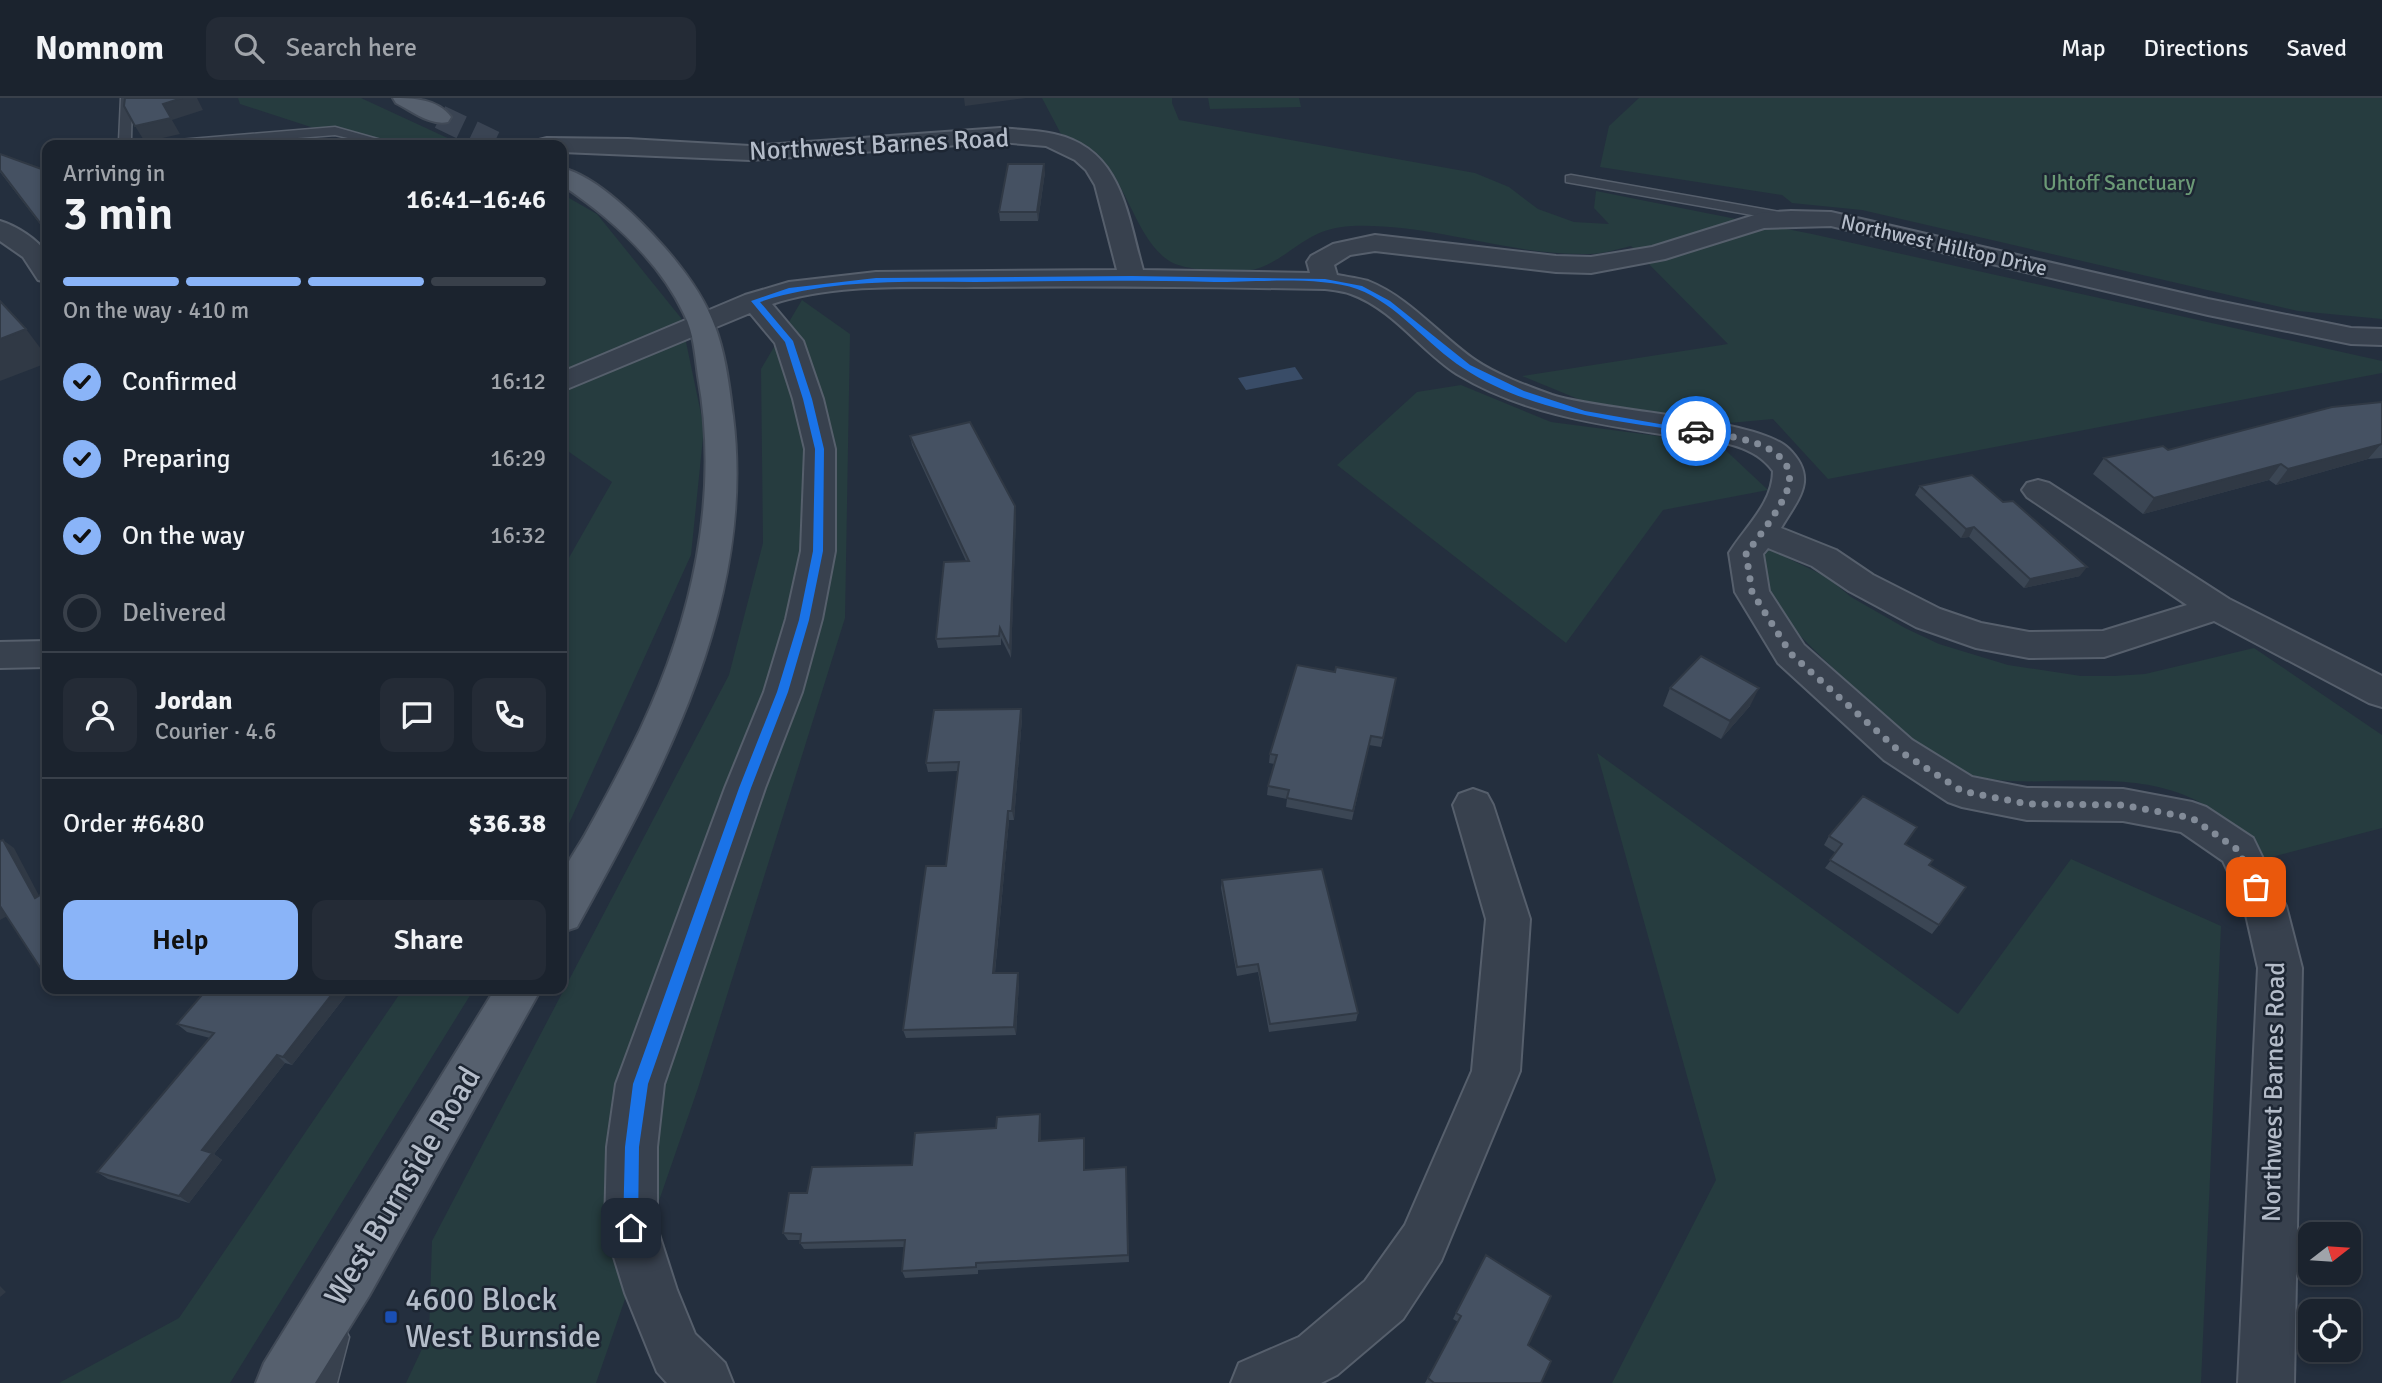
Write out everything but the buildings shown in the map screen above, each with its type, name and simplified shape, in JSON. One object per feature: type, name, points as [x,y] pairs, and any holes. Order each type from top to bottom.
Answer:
[{"type":"main road","points":[[404,98],[440,117]]},
{"type":"main road","points":[[567,179],[612,207],[648,242],[687,295],[702,323],[722,422],[724,461],[721,516],[700,621],[655,740],[617,819],[567,905]]},
{"type":"main road","name":"West Burnside Road","points":[[284,1383],[350,1277],[516,994]]},
{"type":"street","name":"Northwest Barnes Road","points":[[567,145],[750,153],[1000,135],[1051,140],[1083,155],[1096,166],[1107,185],[1132,278],[1325,281],[1359,287],[1387,303],[1466,367],[1541,401],[1583,413],[1720,434],[1762,444],[1778,456],[1789,471],[1789,487],[1762,533],[1746,553],[1752,592],[1791,654],[1898,750],[1962,791],[2027,804],[2123,805],[2192,818],[2238,850],[2265,906],[2280,968],[2266,1383]]},
{"type":"street","name":"Northwest Hilltop Drive","points":[[1325,281],[1320,262],[1342,248],[1375,243],[1556,264],[1591,265],[1656,254],[1761,222],[1791,218],[1830,219],[1867,225],[2208,307],[2338,334],[2382,337]]},
{"type":"street","points":[[0,229],[32,251],[42,266]]},
{"type":"street","points":[[567,380],[755,301],[789,290],[876,280],[1132,278]]},
{"type":"street","points":[[705,1383],[676,1353],[643,1267],[631,1228],[632,1147],[640,1084],[745,788],[783,692],[804,620],[818,551],[820,449],[808,399],[789,341],[755,301]]},
{"type":"street","points":[[2038,490],[2217,608],[2382,693]]},
{"type":"street","points":[[1762,533],[1825,558],[1861,583],[1928,618],[1976,635],[2029,645],[2104,644],[2217,608]]},
{"type":"street","points":[[0,655],[42,654]]},
{"type":"street","points":[[1259,1383],[1318,1356],[1384,1300],[1423,1243],[1496,1071],[1508,919],[1473,805]]},
{"type":"lane","points":[[125,140],[126,100],[130,98]]},
{"type":"lane","points":[[227,140],[335,131],[372,140]]},
{"type":"lane","points":[[1571,179],[1791,218]]},
{"type":"lane","points":[[322,1383],[350,1277]]},
{"type":"green space","points":[[238,98],[361,98],[452,140],[351,140],[240,104]]},
{"type":"green space","points":[[1042,98],[1172,98],[1179,120],[1475,173],[1509,187],[1538,209],[1574,222],[1609,224],[1594,208],[1596,191],[1812,234],[2382,361],[2382,373],[1828,479],[1773,419],[1729,423],[1583,401],[1522,376],[1728,344],[1631,246],[1595,254],[1560,253],[1412,229],[1352,226],[1324,231],[1274,261],[1254,269],[1217,271],[1181,266],[1161,254],[1150,242],[1105,163],[1090,148],[1061,134]]},
{"type":"green space","points":[[1208,98],[1299,98],[1301,107],[1210,109]]},
{"type":"green space","name":"Uhtoff Sanctuary","points":[[1639,98],[2382,98],[2382,319],[2298,311],[1862,210],[1792,203],[1782,195],[1600,167],[1609,126]]},
{"type":"green space","points":[[567,197],[597,214],[681,318],[704,428],[691,555],[567,828],[567,561],[612,482],[567,450]]},
{"type":"green space","points":[[802,300],[850,334],[845,618],[698,1088],[596,1383],[406,1383],[429,1334],[432,1241],[562,994],[567,994],[567,984],[729,675],[763,543],[761,369]]},
{"type":"green space","points":[[1461,385],[1551,422],[1719,444],[1768,490],[1663,510],[1566,643],[1337,465],[1417,392]]},
{"type":"green space","points":[[1758,544],[1827,577],[1851,597],[1905,628],[1939,644],[2008,665],[2081,676],[2145,674],[2254,648],[2382,735],[2382,828],[2264,859],[2241,833],[2218,814],[2170,790],[2115,781],[2002,780],[1953,769],[1923,752],[1891,726],[1787,622],[1766,591]]},
{"type":"green space","points":[[1597,753],[1958,1014],[2071,859],[2221,926],[2201,1383],[1612,1383],[1716,1180]]},
{"type":"green space","points":[[400,994],[471,994],[230,1383],[59,1383],[179,1318]]},
{"type":"water","points":[[1295,367],[1303,379],[1246,390],[1238,378]]},
{"type":"tunnel","points":[[440,117],[488,140]]},
{"type":"way so far","points":[[1696,431],[1762,444],[1778,456],[1789,471],[1789,487],[1762,533],[1746,553],[1752,592],[1791,654],[1898,750],[1962,791],[2027,804],[2123,805],[2192,818],[2238,850],[2256,887]]},
{"type":"place","name":"4600 Block West Burnside","points":[[391,1317]]},
{"type":"route","points":[[631,1228],[632,1147],[640,1084],[745,788],[783,692],[804,620],[818,551],[820,449],[808,399],[789,341],[755,301],[789,290],[876,280],[1132,278],[1325,281],[1359,287],[1387,303],[1466,367],[1501,385],[1541,401],[1583,413],[1696,431]]}]
